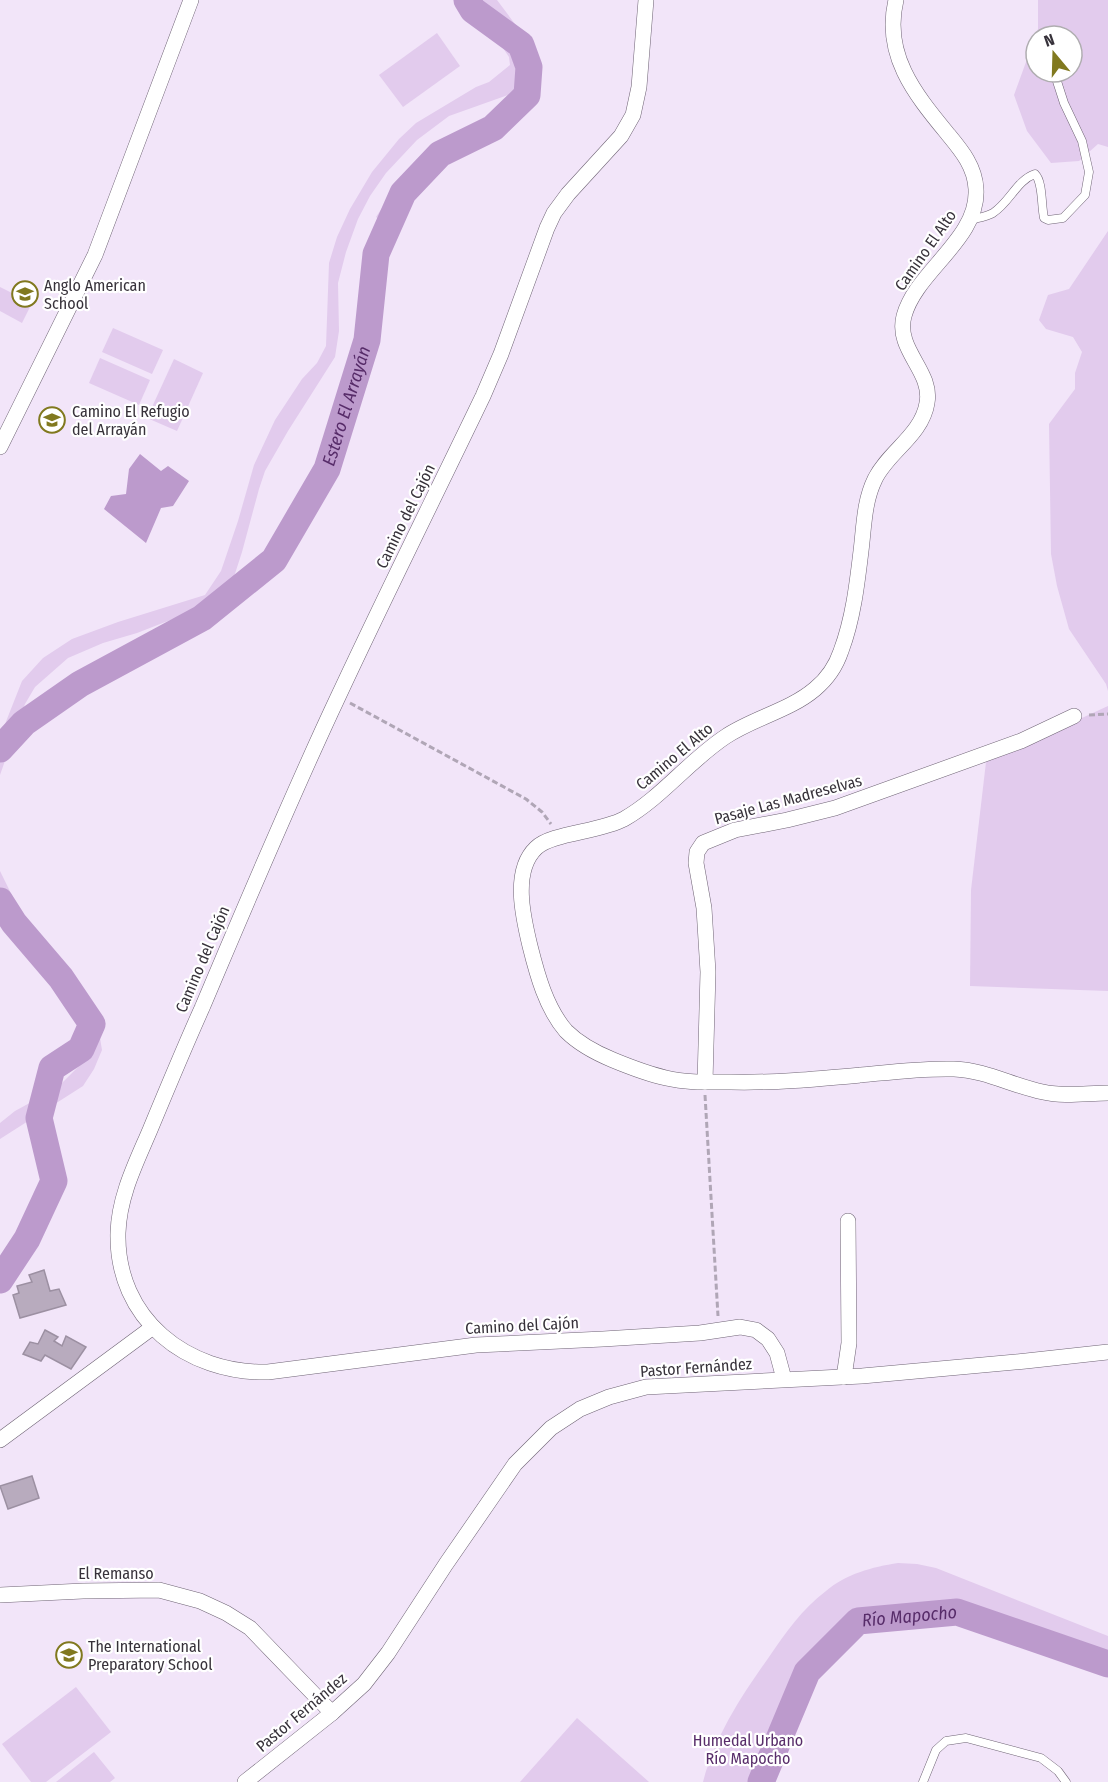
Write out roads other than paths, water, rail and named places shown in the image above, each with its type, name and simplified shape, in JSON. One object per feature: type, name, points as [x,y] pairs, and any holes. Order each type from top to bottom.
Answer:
[{"type":"street","points":[[0,447],[94,255],[191,0]]},
{"type":"street","name":"Camino del Cajón","points":[[646,0],[639,87],[633,115],[621,136],[568,194],[554,213],[547,228],[501,354],[483,396],[338,696],[247,899],[176,1066],[122,1203],[118,1236],[122,1269],[134,1299],[153,1327],[164,1338],[191,1356],[220,1368],[268,1372],[476,1345],[603,1339],[748,1328],[763,1334],[777,1353],[784,1379]]},
{"type":"street","name":"Camino El Alto","points":[[896,0],[892,18],[892,36],[902,66],[915,92],[965,155],[974,173],[976,201],[970,220],[915,293],[904,316],[904,338],[927,385],[927,406],[917,427],[880,470],[870,490],[865,511],[858,583],[850,624],[842,649],[830,673],[801,699],[741,727],[713,745],[657,794],[623,819],[591,831],[543,842],[534,850],[527,862],[522,888],[530,946],[541,983],[557,1018],[570,1035],[578,1042],[605,1056],[664,1078],[705,1082],[771,1082],[922,1069],[955,1069],[981,1072],[1046,1093],[1066,1095],[1108,1093]]},
{"type":"street","name":"Pasaje Las Madreselvas","points":[[705,1082],[708,972],[705,917],[696,863],[698,852],[704,843],[735,830],[835,808],[1022,741],[1074,716]]},
{"type":"street","points":[[844,1377],[849,1343],[848,1221]]},
{"type":"street","points":[[0,1440],[153,1327]]},
{"type":"street","name":"Pastor Fernández","points":[[244,1782],[332,1713],[377,1669],[505,1477],[525,1452],[551,1428],[580,1409],[627,1391],[665,1385],[844,1377],[1108,1352]]},
{"type":"street","name":"El Remanso","points":[[0,1595],[159,1590],[200,1601],[250,1628],[332,1713]]},
{"type":"lane","points":[[970,220],[994,212],[1014,193],[1025,178],[1035,174],[1041,184],[1040,200],[1044,218],[1048,220],[1063,218],[1085,195],[1089,172],[1082,141],[1058,84]]},
{"type":"lane","points":[[924,1782],[936,1750],[946,1741],[966,1737],[1041,1758],[1058,1771],[1066,1782]]},
{"type":"waterway","name":"Estero El Arrayán","points":[[0,749],[24,723],[80,684],[202,618],[274,560],[327,469],[367,340],[376,254],[403,193],[440,154],[493,128],[527,95],[529,67],[521,45],[473,10],[467,0]]},
{"type":"waterway","name":"Estero El Arrayán","points":[[0,901],[14,923],[61,978],[92,1024],[81,1049],[52,1068],[39,1118],[54,1181],[27,1239],[0,1280]]},
{"type":"waterway","name":"Río Mapocho","points":[[761,1782],[807,1672],[858,1621],[957,1612],[1108,1664]]},
{"type":"place","name":"Anglo American School","points":[[25,294]]},
{"type":"place","name":"Camino El Refugio del Arrayán","points":[[52,420]]},
{"type":"place","name":"The International Preparatory School","points":[[69,1655]]},
{"type":"park label","name":"Humedal Urbano Río Mapocho","points":[[748,1749]]}]
